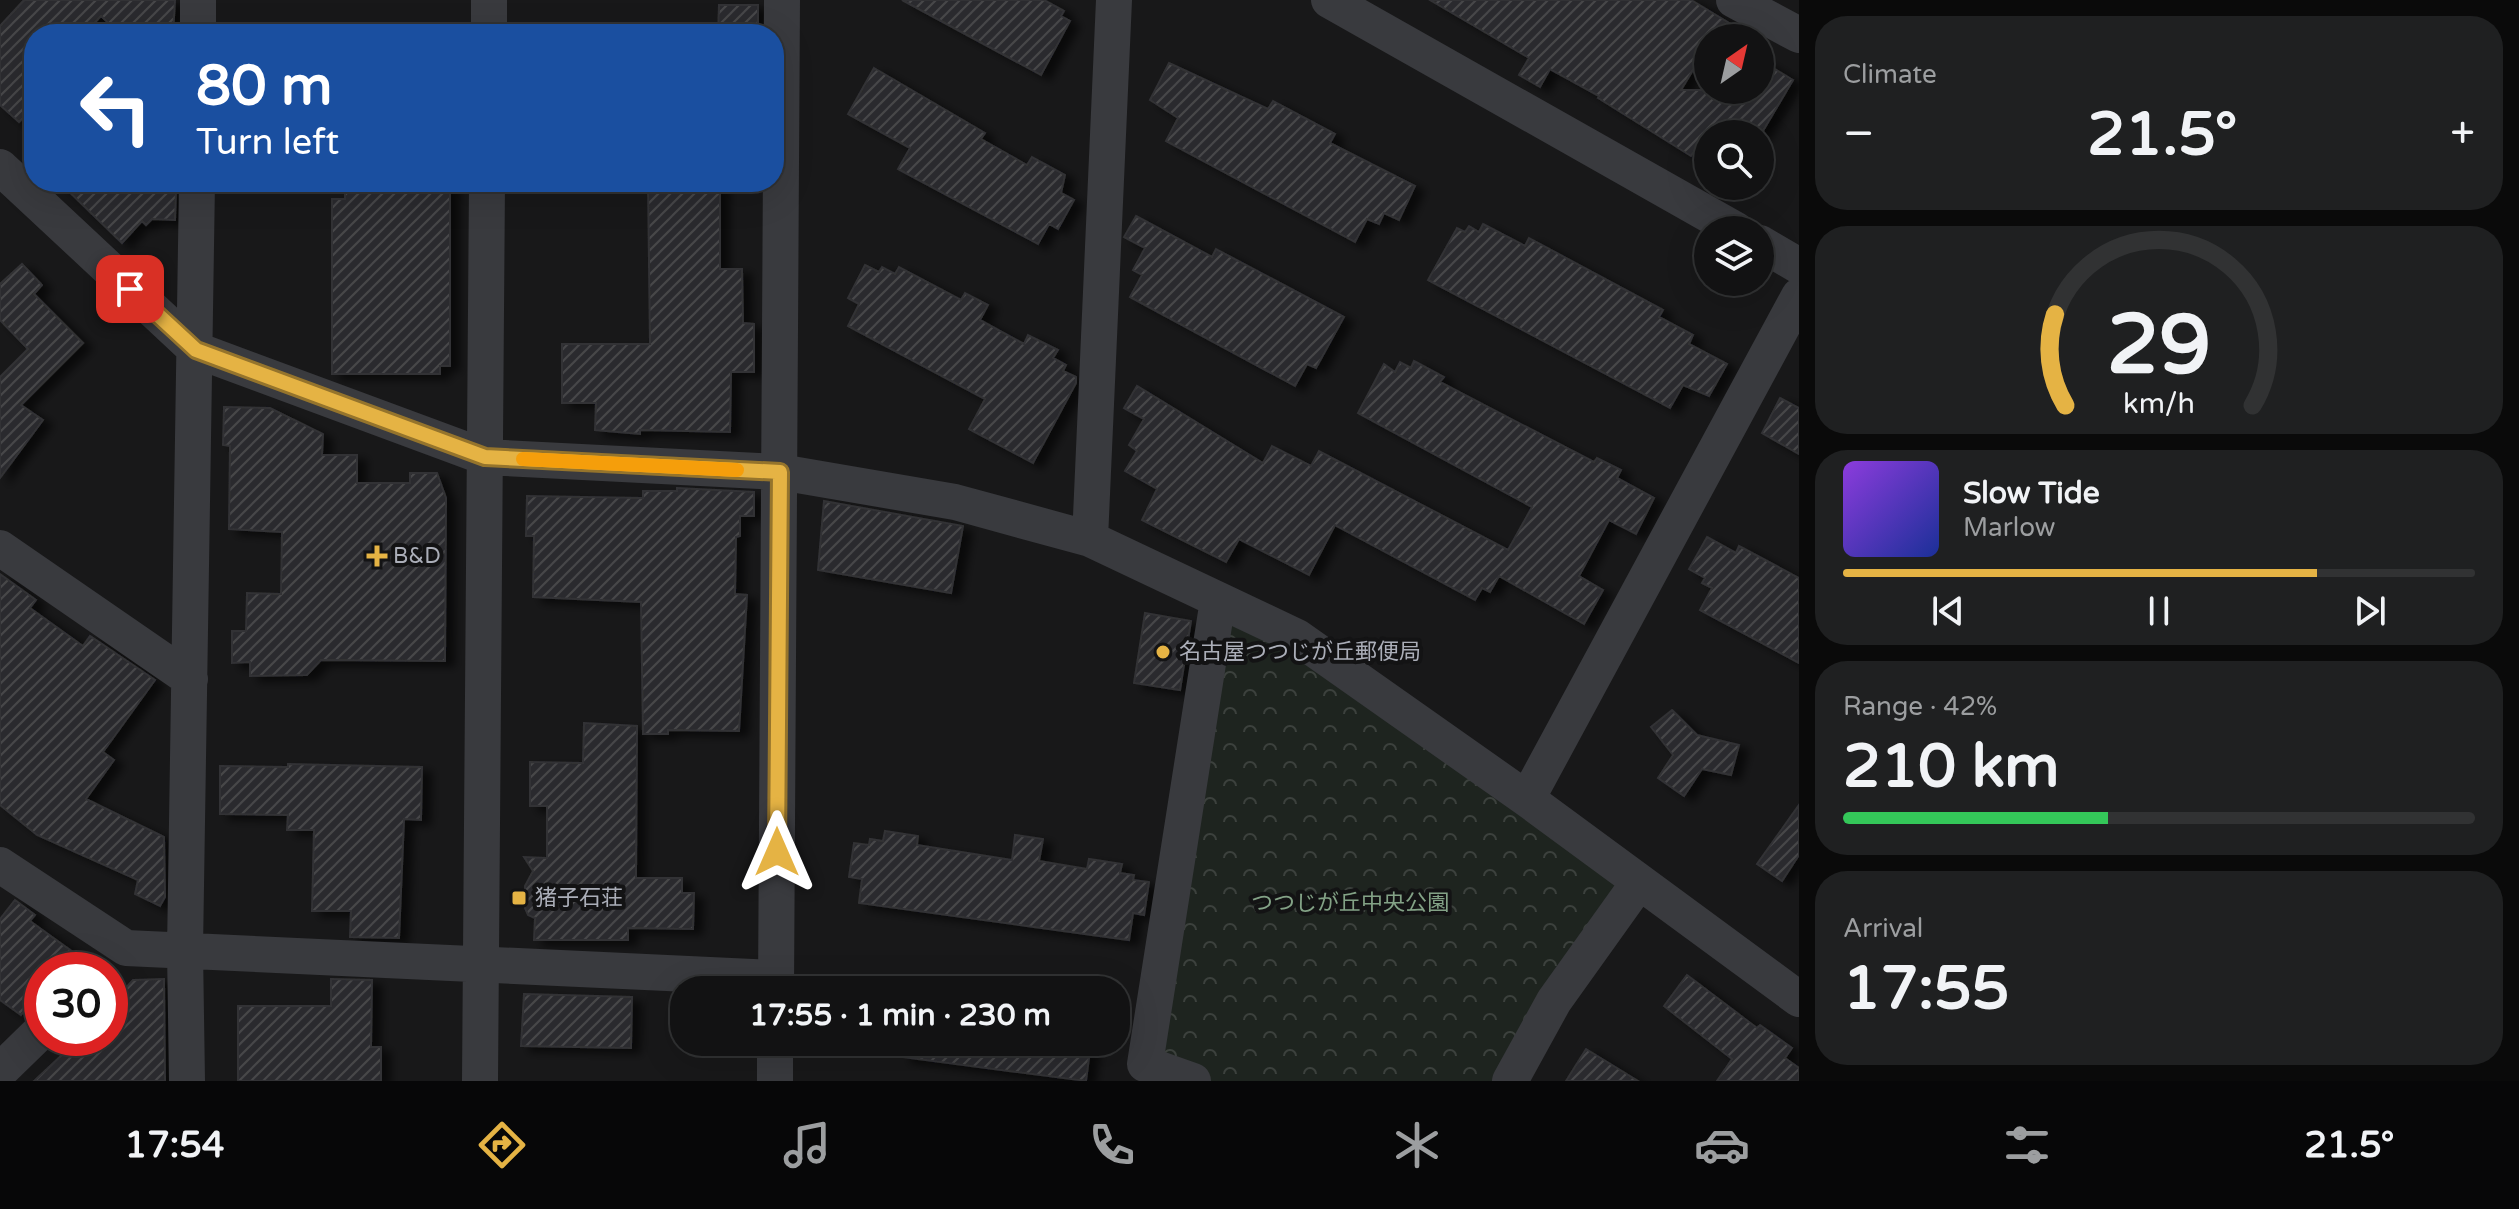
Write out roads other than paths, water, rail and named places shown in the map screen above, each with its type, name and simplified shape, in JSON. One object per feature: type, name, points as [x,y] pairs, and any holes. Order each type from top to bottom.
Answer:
[{"type":"street","points":[[198,0],[198,24]]},
{"type":"street","points":[[489,0],[489,24]]},
{"type":"street","points":[[782,0],[782,24]]},
{"type":"street","points":[[1090,539],[1114,0]]},
{"type":"street","points":[[1734,0],[1799,35]]},
{"type":"street","points":[[1350,5],[1712,216]]},
{"type":"street","points":[[0,167],[24,189]]},
{"type":"street","points":[[27,192],[196,350],[485,457],[780,472],[955,502],[1090,539],[1297,637],[1527,799],[1799,999]]},
{"type":"street","points":[[187,1081],[185,950],[197,192]]},
{"type":"street","points":[[480,1081],[487,192]]},
{"type":"street","points":[[776,976],[781,192]]},
{"type":"street","points":[[1774,251],[1799,266]]},
{"type":"street","points":[[1527,799],[1799,296]]},
{"type":"street","points":[[0,548],[190,679]]},
{"type":"street","points":[[1193,1081],[1145,1064],[1218,600]]},
{"type":"street","points":[[0,865],[106,952]]},
{"type":"street","points":[[1510,1081],[1554,1001],[1639,882]]},
{"type":"street","points":[[128,957],[185,950],[670,977]]},
{"type":"street","points":[[0,1071],[24,1048]]},
{"type":"street","points":[[775,1056],[775,1081]]},
{"type":"place","name":"B&D","points":[[377,556]]},
{"type":"place","name":"名古屋つつじが丘郵便局","points":[[1163,652]]},
{"type":"place","name":"猪子石荘","points":[[519,898]]},
{"type":"park label","name":"つつじが丘中央公園","points":[[1350,903]]}]
